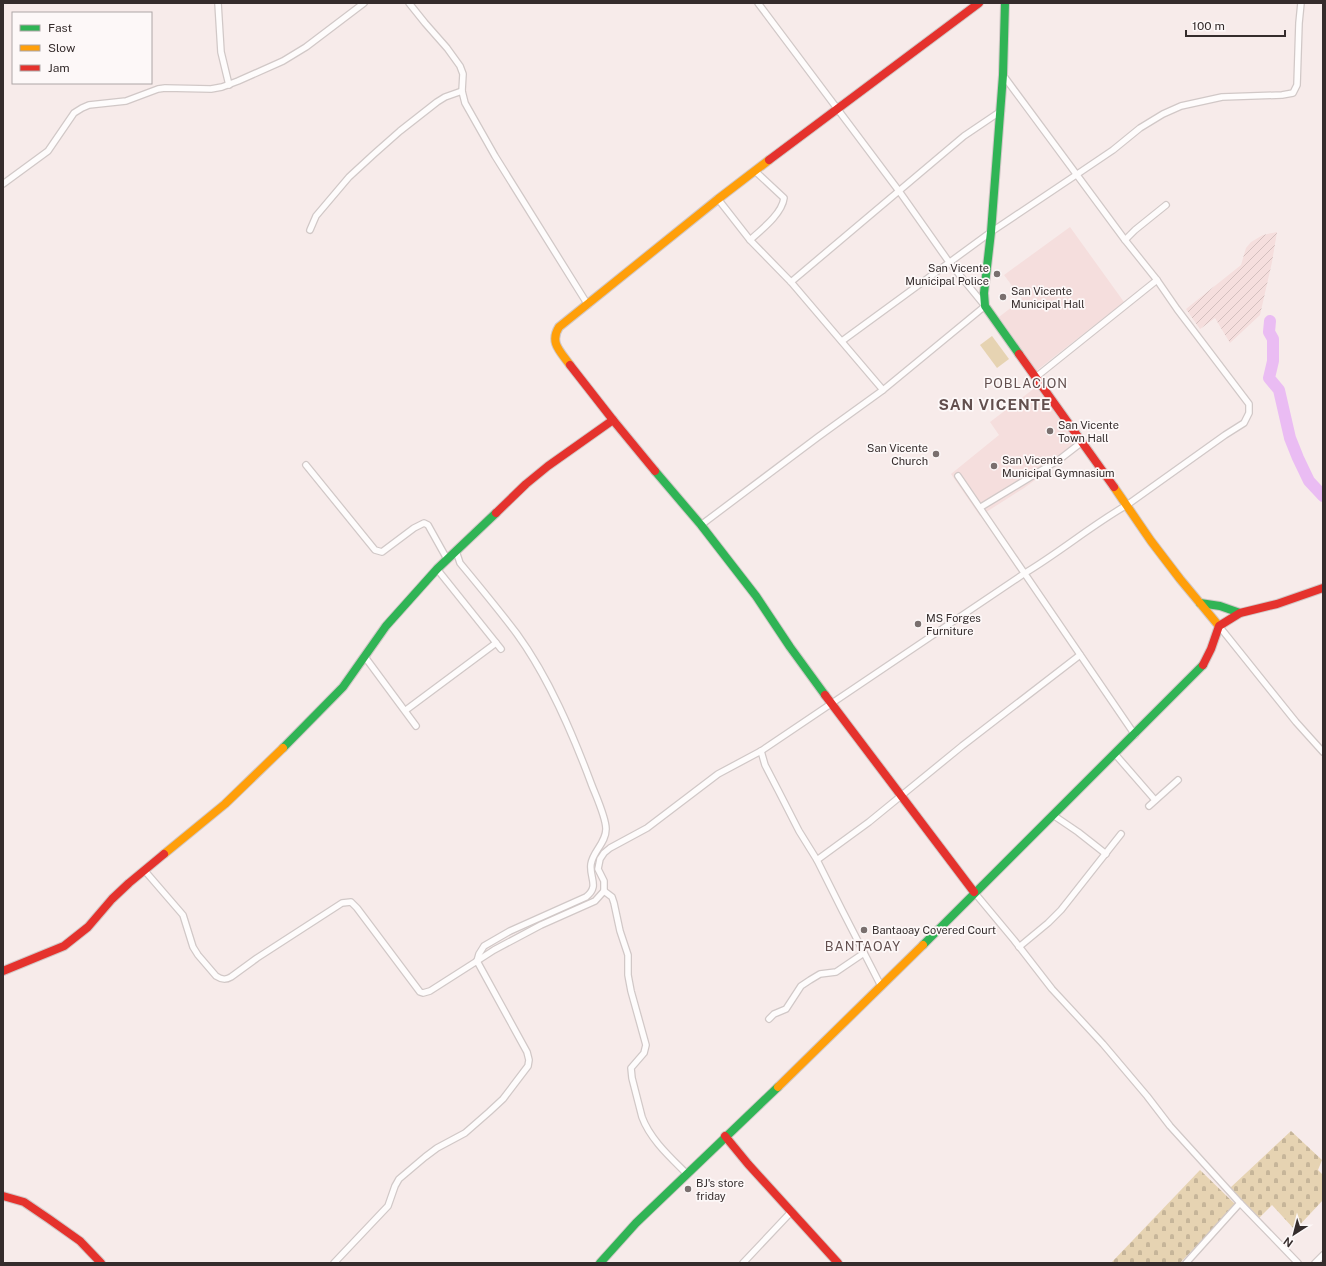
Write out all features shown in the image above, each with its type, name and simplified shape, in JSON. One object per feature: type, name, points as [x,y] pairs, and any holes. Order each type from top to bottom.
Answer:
[{"type":"street","points":[[218,3],[221,52],[229,85]]},
{"type":"street","points":[[3,184],[48,151],[74,114],[82,108],[89,105],[126,101],[158,89],[211,89],[229,85],[283,61],[306,47],[364,3]]},
{"type":"street","points":[[409,3],[447,48],[460,66],[464,80],[462,91],[465,103],[495,156],[588,304]]},
{"type":"street","points":[[758,3],[899,191],[949,262],[985,306],[1151,541],[1296,722],[1323,752]]},
{"type":"street","points":[[979,3],[718,199],[559,327],[555,333],[554,339],[558,348],[574,370],[613,420],[701,526],[756,596],[790,647],[901,796],[974,892],[1020,946],[1052,989],[1103,1044],[1170,1126],[1240,1203],[1298,1263]]},
{"type":"street","points":[[985,306],[984,286],[991,232],[1001,111],[1005,3]]},
{"type":"street","points":[[842,341],[991,232],[1113,150],[1140,128],[1162,114],[1181,106],[1222,97],[1282,95],[1293,92],[1297,85],[1299,23],[1302,3]]},
{"type":"street","points":[[145,871],[183,915],[193,947],[198,955],[220,979],[227,979],[231,977],[317,918],[342,903],[347,902],[354,904],[420,992],[423,993],[430,991],[494,950],[541,925],[595,901],[604,891],[604,881],[598,869],[600,859],[610,848],[647,828],[718,774],[761,751],[1025,573],[1052,557],[1110,515],[1127,505],[1244,423],[1250,413],[1249,404],[1176,309],[1003,75]]},
{"type":"street","points":[[310,230],[316,216],[349,177],[374,154],[437,102],[445,97],[462,91]]},
{"type":"street","points":[[791,282],[964,136],[1001,111]]},
{"type":"street","points":[[750,240],[771,220],[782,204],[784,198],[755,171]]},
{"type":"street","points":[[718,199],[750,240],[791,282],[883,390]]},
{"type":"street","points":[[1125,240],[1166,205]]},
{"type":"street","points":[[1036,377],[1156,280]]},
{"type":"street","points":[[701,526],[818,436],[883,390],[985,306]]},
{"type":"street","points":[[3,971],[64,946],[88,927],[112,899],[129,883],[225,804],[284,748],[343,687],[386,626],[456,550],[537,475],[613,420]]},
{"type":"street","points":[[981,507],[1060,458],[1082,442]]},
{"type":"street","points":[[306,465],[375,550],[382,552],[414,528],[424,523],[428,525],[447,559]]},
{"type":"street","points":[[958,476],[981,507],[1135,735]]},
{"type":"street","points":[[334,1263],[388,1206],[395,1186],[399,1180],[425,1157],[437,1148],[465,1133],[489,1112],[503,1099],[528,1066],[529,1060],[527,1052],[477,961],[479,954],[484,946],[510,930],[590,894],[594,885],[591,865],[593,858],[605,839],[606,825],[579,750],[550,686],[518,635],[460,563],[456,550]]},
{"type":"street","points":[[437,569],[501,649]]},
{"type":"street","points":[[600,1263],[636,1223],[686,1173],[882,986],[974,892],[1135,735],[1205,663],[1214,643],[1218,626],[1240,613],[1277,604],[1323,588]]},
{"type":"street","points":[[1200,603],[1220,606],[1240,613]]},
{"type":"street","points":[[406,710],[496,643]]},
{"type":"street","points":[[817,860],[840,844],[1080,655]]},
{"type":"street","points":[[365,657],[406,710],[416,726]]},
{"type":"street","points":[[761,751],[765,765],[799,831],[817,860],[882,986]]},
{"type":"street","points":[[1115,754],[1156,800]]},
{"type":"street","points":[[1149,806],[1178,780]]},
{"type":"street","points":[[1053,815],[1106,854]]},
{"type":"street","points":[[1020,946],[1061,910],[1121,834]]},
{"type":"street","points":[[604,891],[612,897],[614,903],[620,931],[628,955],[628,975],[646,1045],[644,1053],[631,1068],[632,1078],[642,1117],[644,1123],[666,1153],[686,1173]]},
{"type":"street","points":[[768,1019],[774,1014],[786,1009],[801,986],[820,974],[836,972],[864,953]]},
{"type":"street","points":[[725,1136],[748,1164],[838,1263]]},
{"type":"street","points":[[3,1196],[24,1202],[49,1219],[80,1241],[101,1263]]},
{"type":"street","points":[[1186,1263],[1240,1203]]},
{"type":"street","points":[[743,1263],[792,1211]]},
{"type":"street","points":[[1315,1263],[1323,1255]]},
{"type":"shaded area","points":[[1070,227],[1124,302],[1036,371],[999,317],[1022,299],[1004,275]]},
{"type":"shaded area","points":[[1277,232],[1260,315],[1230,343],[1215,318],[1200,329],[1186,309],[1241,265],[1246,248],[1251,242],[1263,235]]},
{"type":"shaded area","points":[[1036,387],[1080,448],[1024,488],[980,516],[951,474],[999,435],[990,422]]},
{"type":"green space","points":[[992,336],[1009,359],[997,368],[980,345]]},
{"type":"green space","points":[[1291,1131],[1322,1160],[1318,1170],[1323,1175],[1323,1200],[1295,1230],[1272,1205],[1259,1218],[1230,1188]]},
{"type":"green space","points":[[1200,1170],[1236,1205],[1180,1263],[1111,1263]]},
{"type":"waterway","points":[[1270,321],[1269,332],[1273,339],[1273,361],[1269,378],[1279,390],[1290,438],[1298,458],[1309,481],[1323,496]]},
{"type":"traffic: fast","points":[[1005,3],[1003,75],[991,232],[984,293],[985,306],[1019,354]]},
{"type":"traffic: fast","points":[[655,471],[701,525],[756,596],[790,647],[825,695]]},
{"type":"traffic: fast","points":[[283,748],[343,687],[386,626],[437,569],[496,513]]},
{"type":"traffic: fast","points":[[1200,603],[1220,606],[1240,613]]},
{"type":"traffic: fast","points":[[923,945],[1203,665]]},
{"type":"traffic: fast","points":[[600,1263],[636,1223],[778,1087]]},
{"type":"traffic: slow","points":[[570,365],[557,347],[555,338],[559,327],[718,199],[769,160]]},
{"type":"traffic: slow","points":[[1114,487],[1151,541],[1219,626]]},
{"type":"traffic: slow","points":[[164,854],[225,804],[283,748]]},
{"type":"traffic: slow","points":[[778,1087],[923,945]]},
{"type":"traffic: jam","points":[[769,160],[979,3]]},
{"type":"traffic: jam","points":[[1019,354],[1114,487]]},
{"type":"traffic: jam","points":[[570,365],[655,471]]},
{"type":"traffic: jam","points":[[496,513],[526,484],[548,466],[613,420]]},
{"type":"traffic: jam","points":[[1203,665],[1211,649],[1219,626],[1240,613],[1277,604],[1323,588]]},
{"type":"traffic: jam","points":[[825,695],[974,892]]},
{"type":"traffic: jam","points":[[3,971],[64,946],[88,927],[112,899],[129,883],[164,854]]},
{"type":"traffic: jam","points":[[725,1136],[748,1164],[838,1263]]},
{"type":"traffic: jam","points":[[3,1196],[24,1202],[49,1219],[80,1241],[101,1263]]},
{"type":"place","name":"San Vicente Municipal Police","points":[[997,274]]},
{"type":"place","name":"San Vicente Municipal Hall","points":[[1003,297]]},
{"type":"place","name":"San Vicente Town Hall","points":[[1050,431]]},
{"type":"place","name":"San Vicente Church","points":[[936,454]]},
{"type":"place","name":"San Vicente Municipal Gymnasium","points":[[994,466]]},
{"type":"place","name":"MS Forges Furniture","points":[[918,624]]},
{"type":"place","name":"Bantaoay Covered Court","points":[[864,930]]},
{"type":"place","name":"BJ's store friday","points":[[688,1189]]},
{"type":"district","name":"POBLACION","points":[[1026,383]]},
{"type":"district","name":"SAN VICENTE","points":[[995,405]]},
{"type":"district","name":"BANTAOAY","points":[[863,946]]}]
